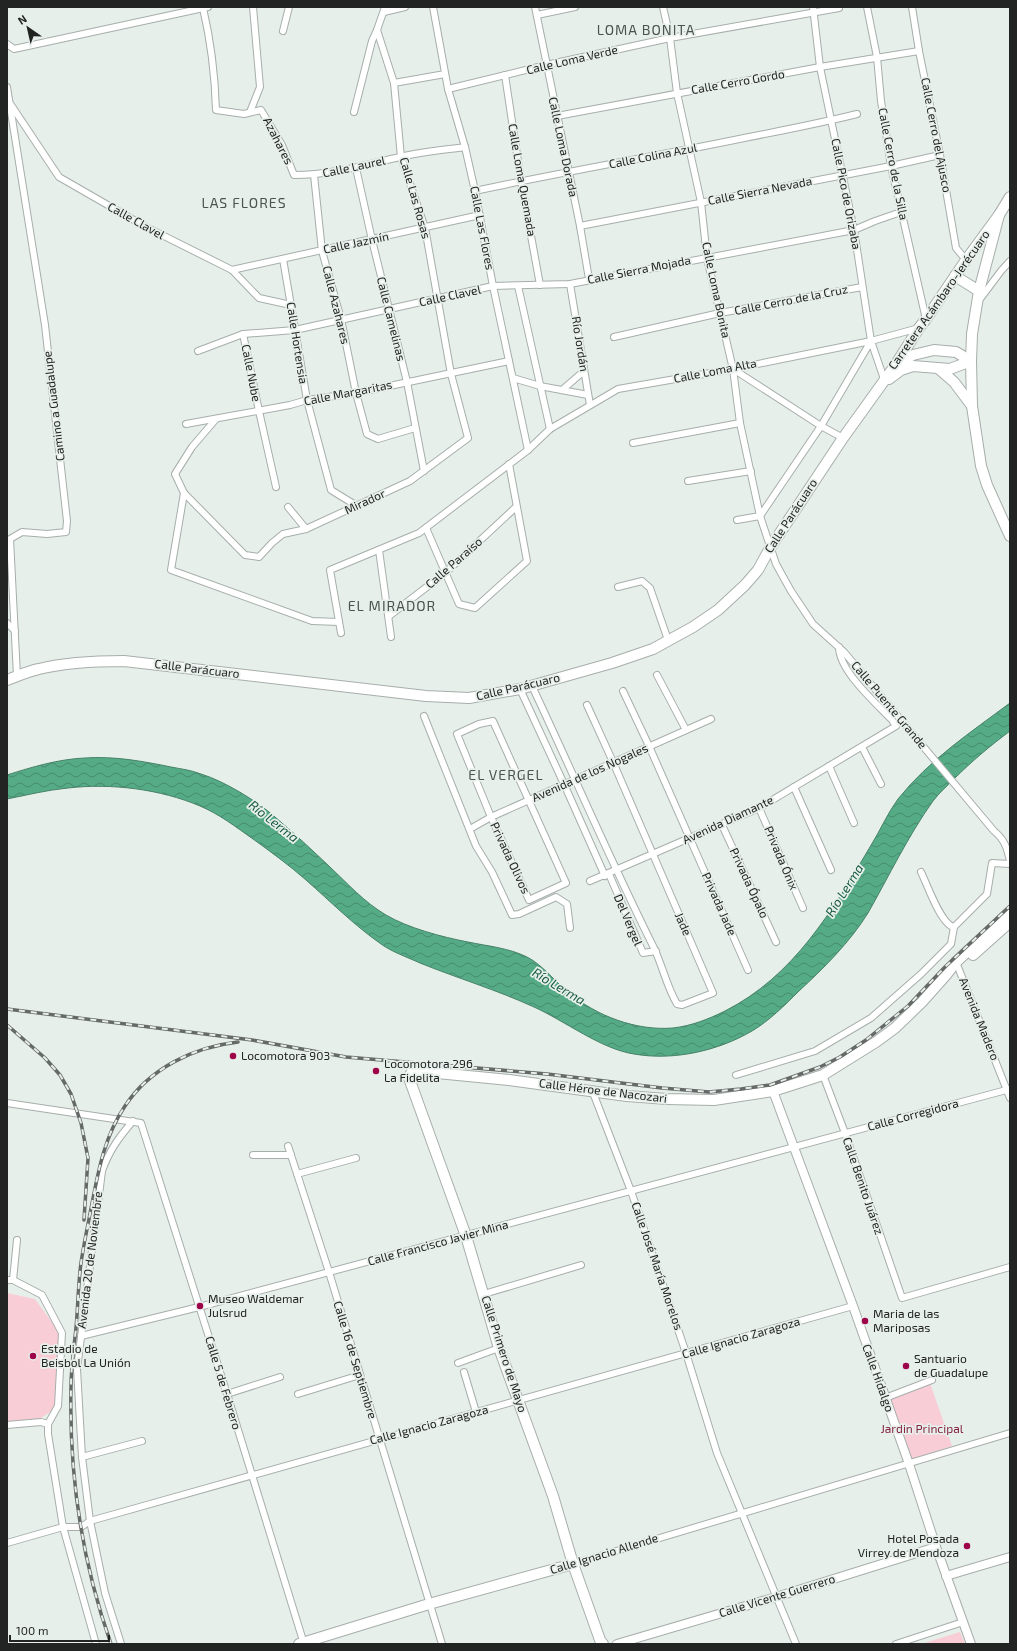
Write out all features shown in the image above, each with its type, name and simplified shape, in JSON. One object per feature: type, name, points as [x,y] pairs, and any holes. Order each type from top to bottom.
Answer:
[{"type":"main road","points":[[1010,197],[999,215],[979,291],[976,304],[971,360],[972,406],[981,466],[987,485],[1010,536]]},
{"type":"main road","name":"Carretera Acámbaro-Jerécuaro","points":[[882,383],[954,276],[999,215]]},
{"type":"main road","points":[[954,276],[979,291]]},
{"type":"main road","points":[[894,367],[912,356],[934,350],[956,352],[971,360]]},
{"type":"main road","points":[[882,383],[901,370],[913,366],[950,370],[971,360]]},
{"type":"main road","points":[[939,369],[954,382],[972,406]]},
{"type":"main road","name":"Calle Parácuaro","points":[[7,680],[38,669],[59,664],[124,661],[426,696],[469,698],[520,689],[612,664],[653,649],[693,627],[718,610],[745,585],[758,570],[770,548],[843,438],[882,383]]},
{"type":"main road","name":"Calle Héroe de Nacozari","points":[[413,1069],[427,1072],[592,1090],[627,1096],[714,1100],[773,1091],[823,1075],[859,1054],[895,1028],[1010,912]]},
{"type":"main road","name":"Calle Héroe de Nacozari","points":[[957,965],[1010,922]]},
{"type":"main road","name":"Calle Primero de Mayo","points":[[413,1069],[409,1078],[466,1236],[499,1348],[553,1496],[573,1564],[601,1643]]},
{"type":"main road","name":"Calle Ignacio Allende","points":[[302,1644],[429,1604],[573,1564]]},
{"type":"street","points":[[7,44],[14,49],[206,7]]},
{"type":"street","name":"Azahares","points":[[206,7],[215,79],[216,110],[244,114],[261,110],[282,145],[294,175],[314,175]]},
{"type":"street","points":[[250,112],[260,87],[252,7]]},
{"type":"street","points":[[283,31],[289,7]]},
{"type":"street","points":[[354,112],[372,41],[385,9],[405,7]]},
{"type":"street","name":"Calle Las Flores","points":[[433,7],[448,89],[465,147],[475,191],[493,286],[528,450]]},
{"type":"street","name":"Calle Loma Dorada","points":[[535,7],[580,226],[589,280]]},
{"type":"street","points":[[537,15],[576,7]]},
{"type":"street","name":"Calle Loma Bonita","points":[[663,7],[670,38],[677,93],[700,202],[707,258],[733,368],[740,423],[760,516],[770,548]]},
{"type":"street","name":"Calle Cerro de la Silla","points":[[866,7],[877,57],[881,101],[891,166],[926,319]]},
{"type":"street","name":"Calle Cerro del Ajusco","points":[[912,7],[956,248],[966,260]]},
{"type":"street","name":"Calle Loma Verde","points":[[448,89],[546,65],[670,38],[814,10],[839,8]]},
{"type":"street","name":"Calle Pico de Orizaba","points":[[814,10],[820,67],[844,175],[871,340],[882,383]]},
{"type":"street","name":"Calle Las Rosas","points":[[377,30],[394,83],[401,156],[425,228],[451,374],[468,438]]},
{"type":"street","name":"Calle Cerro Gordo","points":[[557,116],[820,67],[919,51]]},
{"type":"street","points":[[394,83],[445,74]]},
{"type":"street","name":"Calle Loma Quemada","points":[[505,75],[521,181],[540,285]]},
{"type":"street","name":"Camino a Guadalupe","points":[[7,87],[45,325],[67,521],[66,532],[47,534],[22,532],[10,539],[17,676]]},
{"type":"street","name":"Calle Clavel","points":[[9,102],[59,177],[146,227],[232,270],[258,298],[291,305]]},
{"type":"street","name":"Calle Colina Azul","points":[[475,191],[832,121],[856,114]]},
{"type":"street","name":"Calle Laurel","points":[[314,175],[356,168],[401,156],[465,147]]},
{"type":"street","name":"Calle Sierra Nevada","points":[[580,226],[891,166],[940,155]]},
{"type":"street","name":"Calle Camelinas","points":[[356,168],[388,309],[407,382],[424,471]]},
{"type":"street","name":"Calle Azahares","points":[[314,175],[322,251],[341,319],[356,393],[367,434],[378,440],[415,428]]},
{"type":"street","name":"Calle Sierra Mojada","points":[[493,286],[570,284],[854,230],[901,212]]},
{"type":"street","name":"Calle Jazmín","points":[[232,270],[480,215]]},
{"type":"street","name":"Calle Hortensia","points":[[283,259],[307,400],[332,490],[357,506]]},
{"type":"street","points":[[976,304],[1010,261]]},
{"type":"street","name":"Río Jordán","points":[[570,284],[590,405]]},
{"type":"street","name":"Calle Clavel","points":[[198,351],[243,334],[295,330],[493,286]]},
{"type":"street","points":[[518,286],[550,429]]},
{"type":"street","name":"Calle Cerro de la Cruz","points":[[614,337],[720,313],[862,287]]},
{"type":"street","name":"Calle Loma Alta","points":[[528,450],[550,429],[618,389],[733,368],[871,340],[919,328]]},
{"type":"street","name":"Calle Nube","points":[[243,334],[276,487]]},
{"type":"street","points":[[737,520],[760,516],[821,426],[871,340]]},
{"type":"street","name":"Calle Margaritas","points":[[186,424],[290,405],[307,400],[356,393],[510,361]]},
{"type":"street","points":[[733,368],[821,426],[843,438]]},
{"type":"street","points":[[562,390],[584,371]]},
{"type":"street","points":[[513,378],[540,386],[588,395]]},
{"type":"street","points":[[216,419],[192,447],[175,474],[184,493],[171,570],[312,621],[339,622]]},
{"type":"street","points":[[633,443],[740,423]]},
{"type":"street","name":"Mirador","points":[[184,493],[245,555],[259,557],[283,534],[306,529],[410,481],[468,438]]},
{"type":"street","points":[[341,633],[330,570],[419,534],[528,450]]},
{"type":"street","points":[[426,528],[459,604],[475,608],[527,561],[509,464]]},
{"type":"street","points":[[688,481],[751,471]]},
{"type":"street","points":[[288,507],[306,529]]},
{"type":"street","name":"Calle Paraíso","points":[[389,616],[445,573],[516,507]]},
{"type":"street","name":"Calle Puente Grande","points":[[770,548],[776,564],[791,591],[813,624],[841,649],[994,831],[1002,838],[1007,846],[1010,862]]},
{"type":"street","points":[[379,550],[391,637]]},
{"type":"street","points":[[618,587],[642,581],[650,588],[668,640]]},
{"type":"street","points":[[7,623],[15,631]]},
{"type":"street","name":"Avenida Diamante","points":[[590,881],[607,875],[759,808],[896,726],[896,724],[862,689],[848,671],[839,652],[841,649]]},
{"type":"street","points":[[657,675],[686,730]]},
{"type":"street","name":"Del Vergel","points":[[532,686],[576,779],[616,871],[656,951],[669,989],[677,1004],[682,1005],[714,993]]},
{"type":"street","points":[[520,689],[607,875]]},
{"type":"street","name":"Privada Jade","points":[[622,691],[649,746],[748,970]]},
{"type":"street","name":"Jade","points":[[587,705],[714,993]]},
{"type":"street","points":[[424,716],[476,846],[492,872],[512,915],[519,914],[556,897],[567,904],[570,928]]},
{"type":"street","name":"Avenida de los Nogales","points":[[470,829],[491,817],[528,800],[711,719]]},
{"type":"street","name":"Privada Olivos","points":[[493,721],[566,883],[529,900],[491,817],[457,734],[479,724],[493,721]]},
{"type":"street","points":[[862,747],[882,784]]},
{"type":"street","points":[[830,766],[854,823]]},
{"type":"street","points":[[794,787],[831,870]]},
{"type":"street","name":"Privada Ónix","points":[[759,808],[802,908]]},
{"type":"street","name":"Privada Ópalo","points":[[722,825],[776,942]]},
{"type":"street","points":[[736,1075],[815,1051],[871,1018],[921,974],[951,944],[954,927],[986,894],[992,863],[1010,862]]},
{"type":"street","points":[[921,872],[938,909],[947,923],[954,927]]},
{"type":"street","name":"Del Vergel","points":[[607,875],[643,953],[656,951]]},
{"type":"street","name":"Avenida Madero","points":[[957,965],[1008,1089],[1010,1098]]},
{"type":"street","name":"Calle Benito Juárez","points":[[823,1075],[845,1133],[902,1298],[1010,1267]]},
{"type":"street","name":"Calle Corregidora","points":[[793,1148],[1008,1089]]},
{"type":"street","name":"Calle José María Morelos","points":[[592,1090],[631,1191],[686,1353],[717,1453],[743,1512],[796,1644]]},
{"type":"street","name":"Calle Hidalgo","points":[[773,1091],[853,1306],[971,1644]]},
{"type":"street","points":[[7,1103],[134,1121]]},
{"type":"street","name":"Calle 5 de Febrero","points":[[134,1121],[141,1123],[227,1394],[302,1644]]},
{"type":"street","name":"Avenida 20 de Noviembre","points":[[121,1644],[106,1593],[90,1521],[82,1457],[77,1369],[102,1171],[108,1154],[115,1143],[134,1121]]},
{"type":"street","name":"Calle 16 de Septiembre","points":[[288,1146],[329,1272],[442,1644]]},
{"type":"street","name":"Calle Francisco Javier Mina","points":[[81,1336],[199,1307],[793,1148]]},
{"type":"street","points":[[254,1155],[291,1156]]},
{"type":"street","points":[[297,1174],[356,1158]]},
{"type":"street","points":[[10,1280],[17,1240]]},
{"type":"street","points":[[484,1294],[581,1265]]},
{"type":"street","name":"Avenida 20 de Noviembre","points":[[10,1280],[42,1295],[62,1333],[58,1406],[48,1424]]},
{"type":"street","name":"Calle Ignacio Zaragoza","points":[[7,1543],[63,1527],[81,1527],[90,1521],[379,1438],[853,1306]]},
{"type":"street","points":[[458,1363],[499,1348]]},
{"type":"street","points":[[464,1372],[476,1412]]},
{"type":"street","points":[[298,1394],[360,1376]]},
{"type":"street","points":[[227,1394],[280,1377]]},
{"type":"street","points":[[885,1398],[932,1380]]},
{"type":"street","points":[[7,1425],[41,1422],[48,1424],[63,1527],[96,1644]]},
{"type":"street","name":"Calle Ignacio Allende","points":[[573,1564],[1010,1433]]},
{"type":"street","points":[[82,1457],[142,1441]]},
{"type":"street","name":"Calle Vicente Guerrero","points":[[617,1644],[776,1597],[936,1547]]},
{"type":"street","points":[[946,1576],[1010,1557]]},
{"type":"street","points":[[896,1644],[910,1642],[963,1622]]},
{"type":"green space","name":"Estadio de Beisbol La Unión","points":[[7,1293],[35,1299],[59,1332],[56,1408],[38,1420],[7,1423]]},
{"type":"green space","name":"Jardin Principal","points":[[930,1383],[952,1446],[909,1461],[888,1398]]},
{"type":"green space","points":[[960,1632],[965,1644],[921,1644]]},
{"type":"water","name":"Río Lerma","points":[[1010,703],[1010,731],[968,766],[933,801],[907,842],[868,913],[861,924],[836,954],[771,1018],[752,1031],[725,1044],[710,1049],[680,1055],[649,1056],[634,1054],[609,1047],[534,1007],[390,950],[361,929],[293,869],[253,839],[214,813],[185,800],[169,795],[135,789],[101,786],[60,789],[7,799],[7,775],[36,766],[65,760],[117,758],[186,770],[210,777],[230,786],[268,811],[363,899],[395,920],[436,935],[505,949],[520,954],[533,960],[564,989],[592,1009],[604,1015],[645,1027],[673,1028],[700,1022],[725,1011],[749,997],[771,980],[791,961],[826,918],[874,841],[898,799],[923,772],[951,747]]},
{"type":"railway","points":[[7,1009],[252,1040],[346,1057],[547,1074],[662,1088],[709,1092],[741,1089],[770,1085],[820,1067],[840,1057],[866,1040],[908,1006],[945,967],[1010,906]]},
{"type":"railway","points":[[7,1025],[45,1058],[60,1075],[71,1094],[81,1123],[88,1158],[84,1220]]},
{"type":"railway","points":[[111,1644],[92,1581],[79,1517],[72,1452],[71,1419],[71,1387],[80,1271],[101,1160],[117,1119],[135,1093],[147,1081],[160,1070],[190,1054],[205,1049],[238,1042]]},
{"type":"place","name":"Locomotora 903","points":[[233,1056]]},
{"type":"place","name":"Locomotora 296 La Fidelita","points":[[376,1071]]},
{"type":"place","name":"Museo Waldemar Julsrud","points":[[200,1306]]},
{"type":"place","name":"Maria de las Mariposas","points":[[865,1321]]},
{"type":"place","name":"Estadio de Beisbol La Unión","points":[[33,1356]]},
{"type":"place","name":"Santuario de Guadalupe","points":[[906,1366]]},
{"type":"place","name":"Hotel Posada Virrey de Mendoza","points":[[967,1546]]},
{"type":"district","name":"LOMA BONITA","points":[[646,30]]},
{"type":"district","name":"LAS FLORES","points":[[244,203]]},
{"type":"district","name":"EL MIRADOR","points":[[392,606]]},
{"type":"district","name":"EL VERGEL","points":[[506,775]]}]
